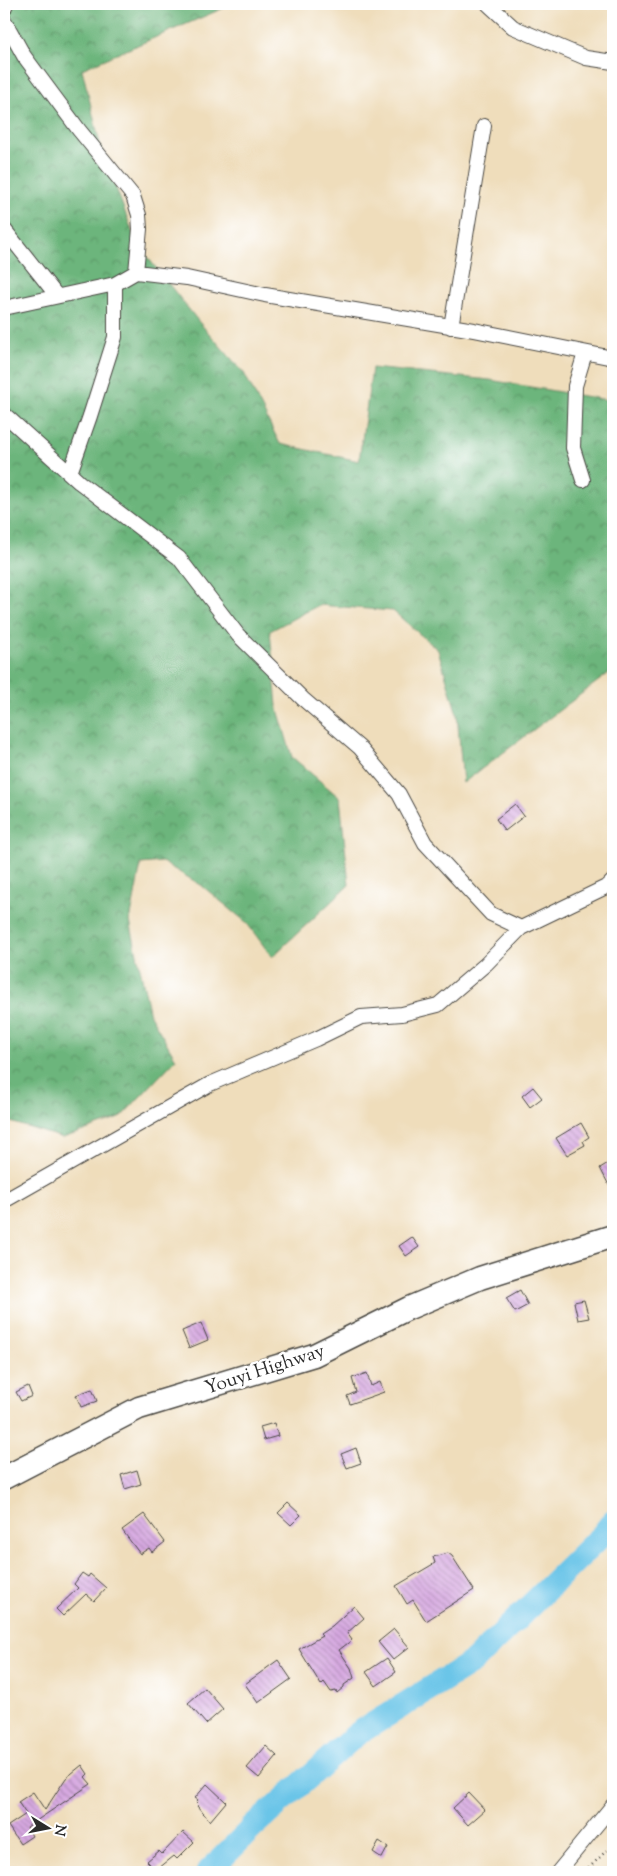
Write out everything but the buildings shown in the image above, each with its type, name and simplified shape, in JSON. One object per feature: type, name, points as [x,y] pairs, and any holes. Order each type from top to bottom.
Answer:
[{"type":"main road","name":"Youyi Highway","points":[[4,1478],[139,1408],[314,1355],[409,1308],[480,1278],[613,1236]]},
{"type":"street","points":[[4,9],[6,4]]},
{"type":"street","points":[[488,4],[513,27],[586,58],[613,62]]},
{"type":"street","points":[[4,20],[24,56],[79,130],[133,196],[139,215],[140,229],[136,272]]},
{"type":"street","points":[[451,326],[484,126]]},
{"type":"street","points":[[4,229],[57,296]]},
{"type":"street","points":[[4,308],[115,284],[136,272],[187,278],[265,295],[451,326],[613,358]]},
{"type":"street","points":[[70,473],[115,337],[115,284]]},
{"type":"street","points":[[584,480],[573,448],[575,386],[585,353]]},
{"type":"street","points":[[4,414],[70,473],[179,558],[238,635],[303,699],[360,748],[399,794],[425,842],[451,871],[491,914],[522,928]]},
{"type":"street","points":[[4,1201],[210,1084],[316,1039],[362,1017],[402,1014],[438,1005],[486,964],[522,928],[608,886],[613,881]]},
{"type":"street","points":[[558,1872],[613,1805]]},
{"type":"path","points":[[585,1872],[613,1844]]},
{"type":"green space","points":[[4,4],[233,4],[82,69],[101,148],[137,244],[199,322],[244,373],[280,444],[359,461],[372,368],[490,380],[613,401],[613,670],[463,783],[457,714],[438,650],[393,611],[319,605],[270,631],[277,706],[292,757],[340,798],[349,885],[272,957],[246,922],[201,885],[162,862],[141,864],[130,921],[150,1015],[176,1059],[120,1118],[63,1138],[4,1120]]},
{"type":"waterway","points":[[208,1872],[254,1826],[357,1734],[474,1661],[603,1534],[613,1521]]}]
